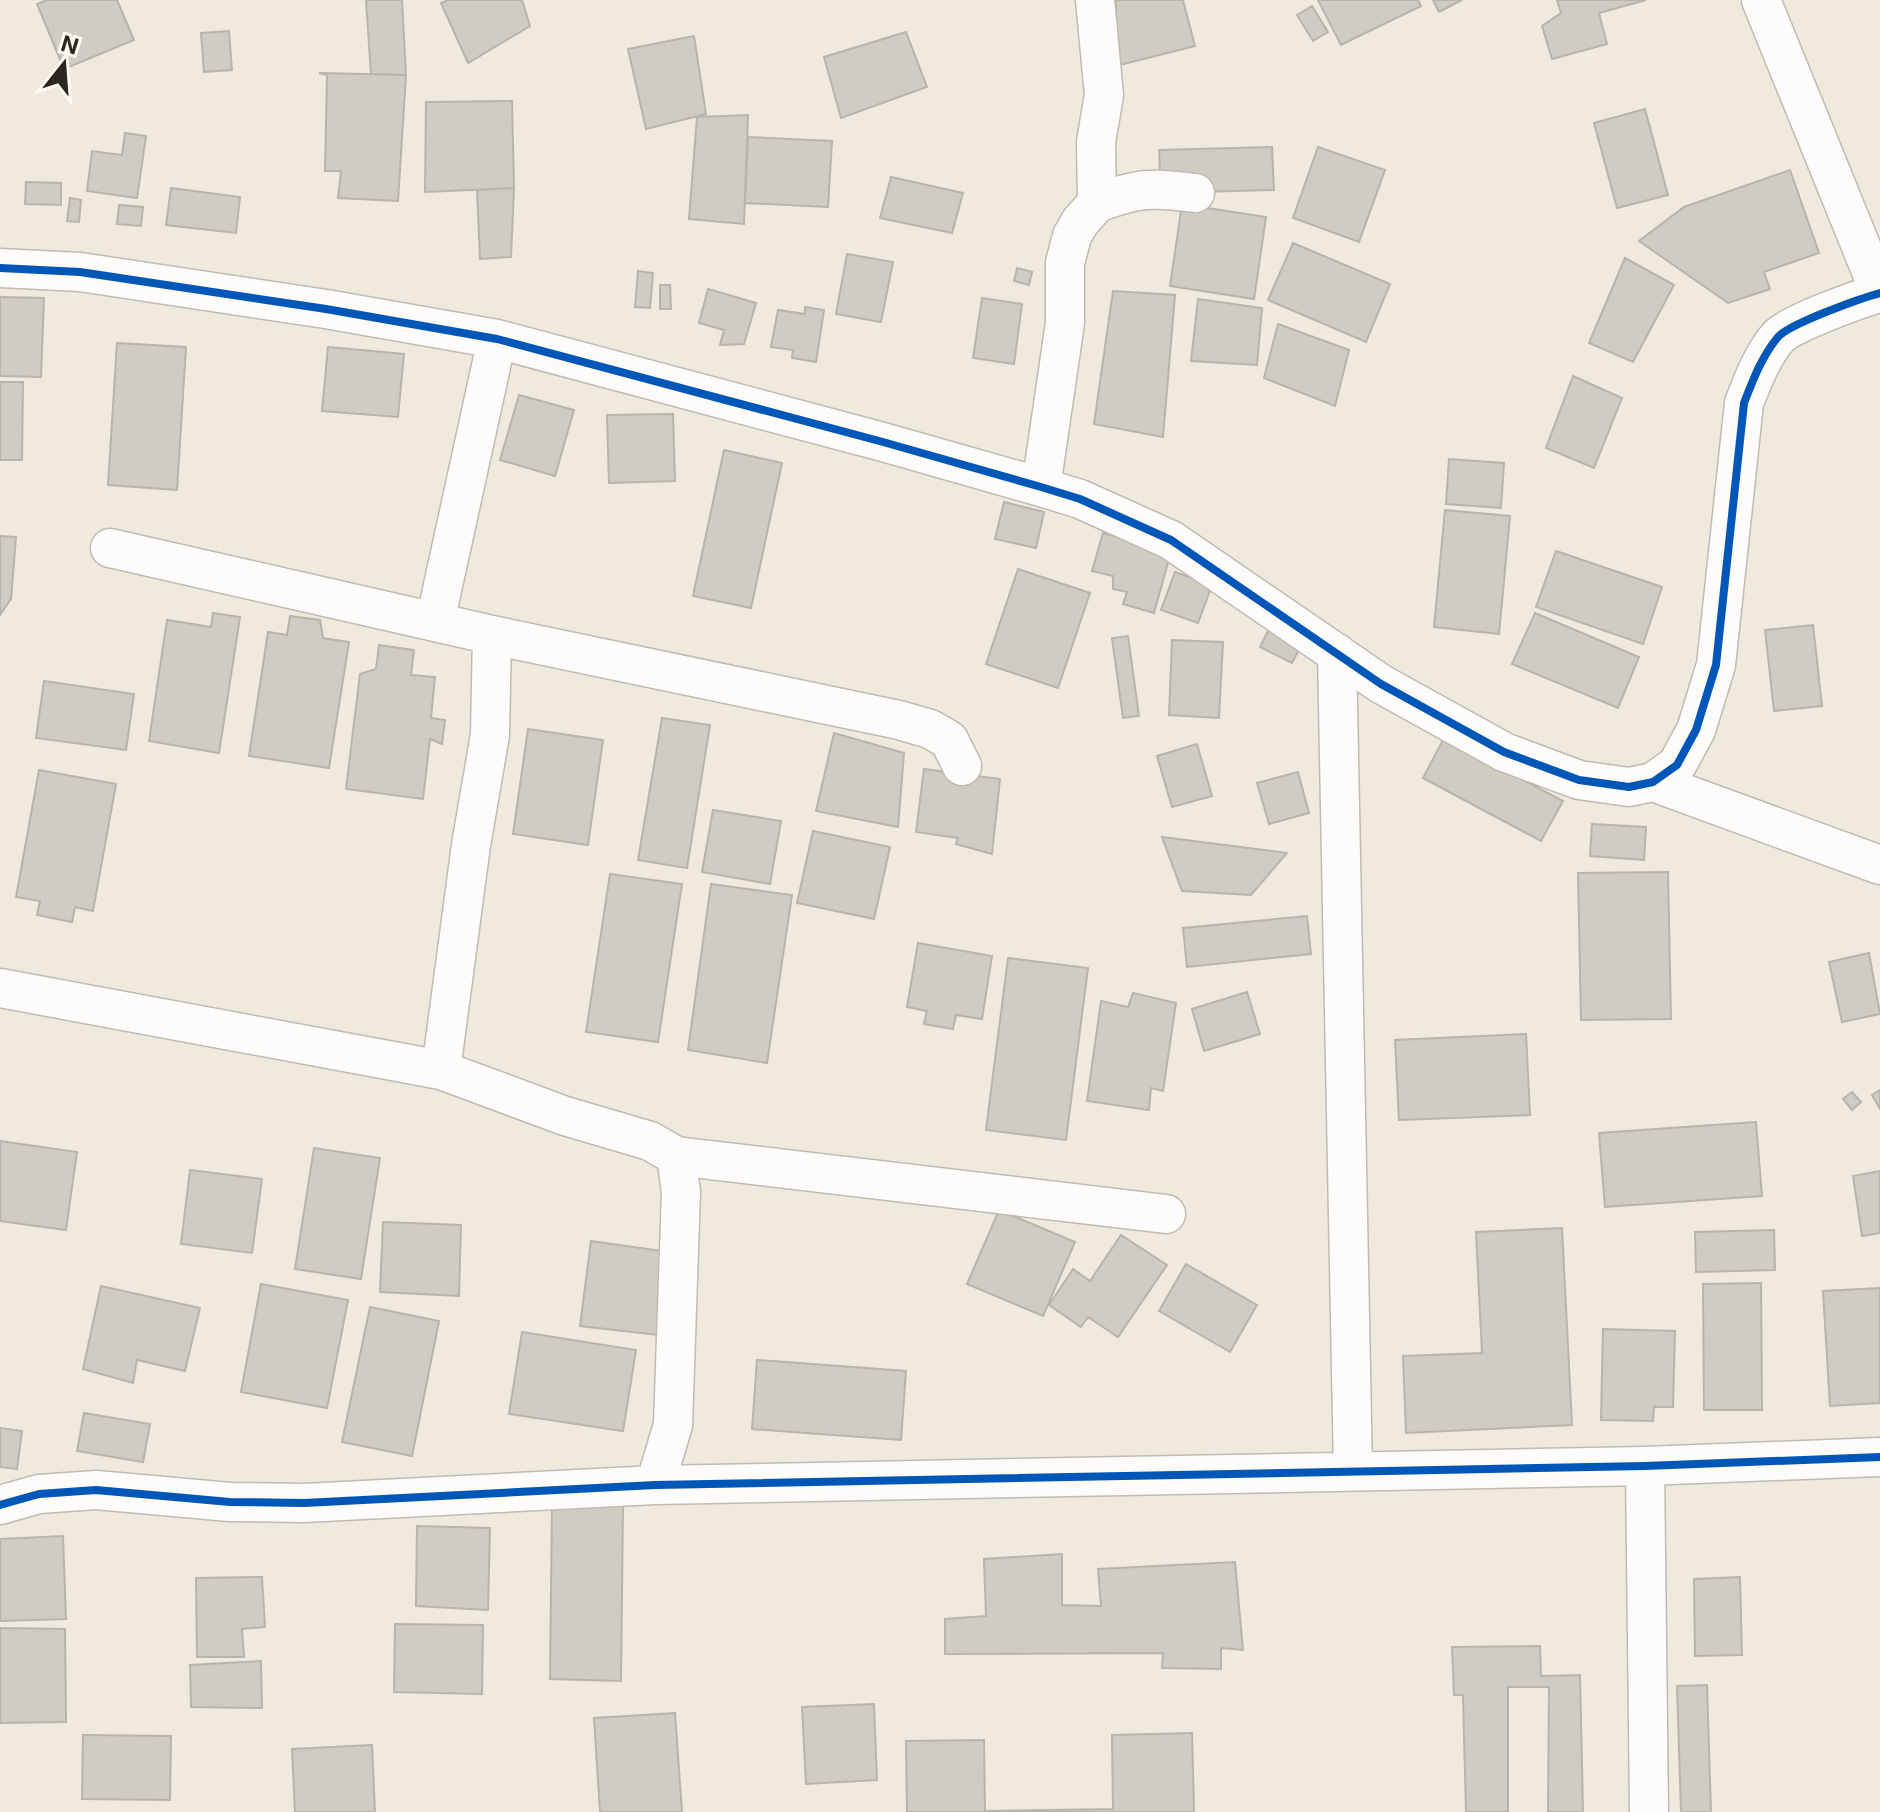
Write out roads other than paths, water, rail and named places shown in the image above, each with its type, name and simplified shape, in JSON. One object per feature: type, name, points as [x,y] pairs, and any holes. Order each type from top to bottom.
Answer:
[{"type":"street","points":[[1095,0],[1104,95],[1096,142],[1097,203]]},
{"type":"street","points":[[0,268],[96,275],[326,309],[497,339],[883,442],[1080,499],[1171,540],[1381,684],[1504,752],[1579,780],[1629,787],[1653,782],[1677,765],[1696,730],[1716,665],[1744,403],[1756,371],[1780,334],[1853,300],[1880,293],[1761,0]]},
{"type":"street","points":[[1041,487],[1065,323],[1065,263],[1072,236],[1097,203],[1129,191],[1157,188],[1195,193]]},
{"type":"street","points":[[435,622],[497,339]]},
{"type":"street","points":[[110,548],[492,635],[909,723],[930,729],[949,740],[962,766]]},
{"type":"street","points":[[441,1070],[471,845],[490,735],[492,635]]},
{"type":"street","points":[[1337,653],[1353,1471]]},
{"type":"street","points":[[1653,782],[1880,865]]},
{"type":"street","points":[[0,988],[441,1070],[565,1116],[650,1141],[676,1156],[1166,1214]]},
{"type":"street","points":[[655,1485],[673,1425],[681,1192],[676,1156]]},
{"type":"street","points":[[0,1505],[39,1494],[96,1490],[230,1502],[304,1503],[655,1485],[1645,1466],[1880,1457]]},
{"type":"street","points":[[1645,1466],[1649,1812]]}]
